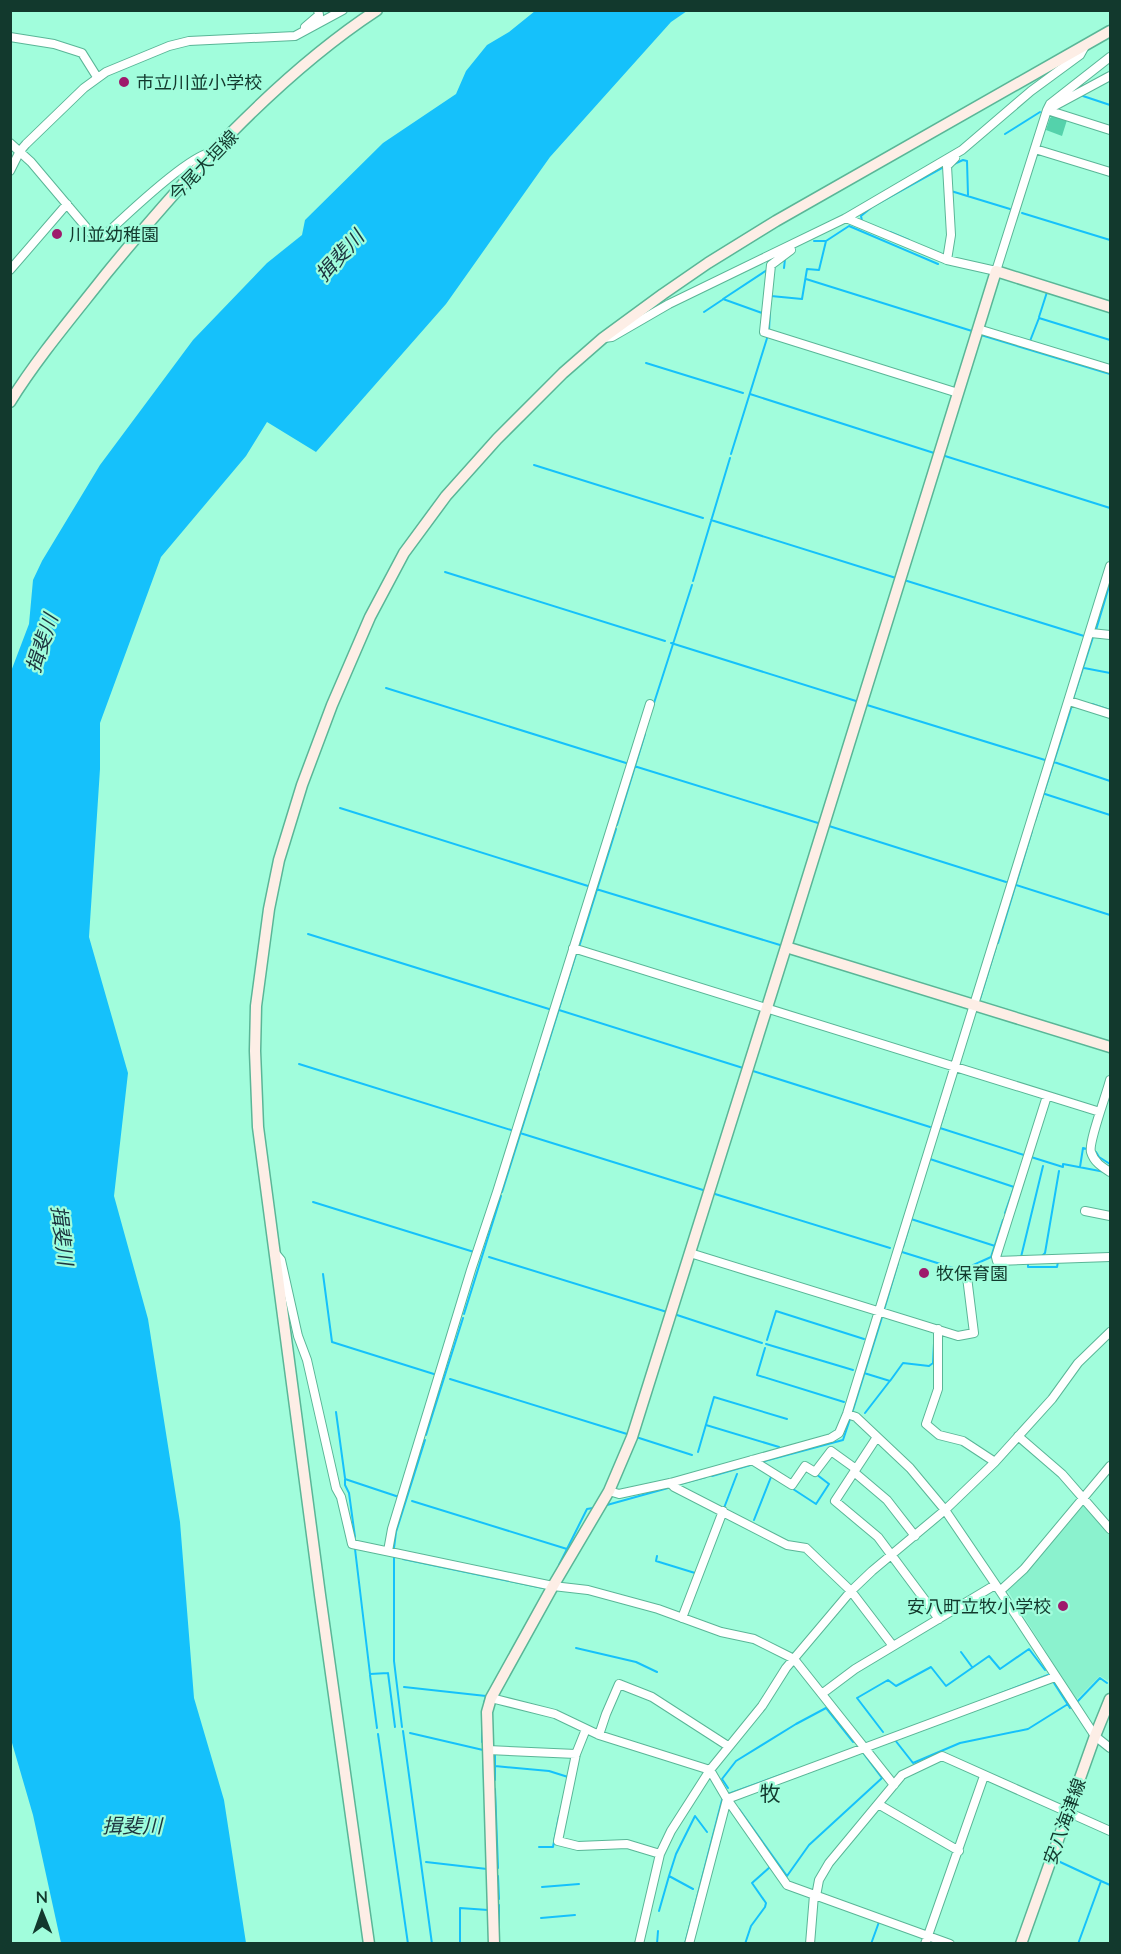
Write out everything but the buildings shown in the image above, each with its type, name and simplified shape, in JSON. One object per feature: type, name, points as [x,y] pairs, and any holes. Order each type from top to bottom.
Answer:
[{"type":"street","points":[[295,36],[319,15],[318,10]]},
{"type":"street","points":[[10,171],[20,151],[97,77],[169,46],[189,41],[295,36],[344,10]]},
{"type":"street","name":"今尾大垣線","points":[[10,402],[79,308],[180,186],[246,119],[317,54],[377,10]]},
{"type":"street","points":[[369,1944],[258,1127],[255,1051],[256,1006],[269,909],[279,860],[302,785],[332,705],[370,618],[404,553],[446,496],[496,439],[603,338],[708,263],[776,221],[1110,31]]},
{"type":"street","points":[[10,37],[54,44],[82,53],[97,77]]},
{"type":"street","points":[[946,260],[951,235],[947,166],[962,150],[1031,91],[1080,55],[1086,44]]},
{"type":"street","points":[[494,1944],[488,1750],[488,1712],[491,1698],[609,1491],[642,1406],[1047,110],[1050,104],[1110,57]]},
{"type":"street","points":[[1047,110],[1109,80]]},
{"type":"street","points":[[1047,110],[1110,130]]},
{"type":"street","points":[[10,142],[91,233],[98,236],[105,235],[188,164],[206,153],[213,153]]},
{"type":"street","points":[[1035,148],[1110,172]]},
{"type":"street","points":[[603,338],[612,338],[669,303],[846,218],[962,150]]},
{"type":"street","points":[[10,270],[67,204]]},
{"type":"street","points":[[846,218],[946,260],[996,271],[1110,307]]},
{"type":"street","points":[[807,238],[771,265],[764,332],[958,393]]},
{"type":"street","points":[[978,328],[1110,369]]},
{"type":"street","points":[[609,1491],[619,1494],[670,1483],[831,1438],[839,1433],[847,1414],[1070,701],[1110,566]]},
{"type":"street","points":[[1090,633],[1110,635]]},
{"type":"street","points":[[1070,701],[1110,714]]},
{"type":"street","points":[[388,1551],[392,1528],[650,704]]},
{"type":"street","points":[[786,947],[1110,1047]]},
{"type":"street","points":[[573,948],[1100,1112]]},
{"type":"street","points":[[1110,1080],[1090,1148],[1100,1166],[1110,1172]]},
{"type":"street","points":[[1047,1096],[996,1257],[997,1261],[1110,1257]]},
{"type":"street","points":[[1085,1211],[1110,1216]]},
{"type":"street","points":[[690,1253],[958,1336],[974,1333],[966,1269]]},
{"type":"street","points":[[276,1254],[281,1260],[298,1336],[307,1360],[336,1488],[341,1497],[352,1544],[553,1586],[588,1590],[658,1609],[721,1632],[754,1639],[794,1659],[894,1785]]},
{"type":"street","points":[[938,1329],[938,1389],[926,1424],[939,1435],[963,1441],[995,1462]]},
{"type":"street","points":[[639,1944],[660,1854],[671,1831],[710,1770],[762,1706],[794,1659],[851,1591],[892,1553],[945,1510],[995,1462],[1052,1399],[1078,1363],[1110,1335]]},
{"type":"street","points":[[847,1414],[856,1417],[910,1468],[945,1510],[1095,1736],[1110,1748]]},
{"type":"street","points":[[1018,1436],[1062,1474],[1110,1529]]},
{"type":"street","points":[[877,1437],[835,1501],[878,1537],[939,1619]]},
{"type":"street","points":[[752,1460],[792,1485],[805,1466],[815,1472],[831,1451],[887,1500],[915,1536]]},
{"type":"street","points":[[823,1694],[855,1669],[939,1619],[998,1588],[1024,1569],[1085,1499],[1110,1466]]},
{"type":"street","points":[[670,1483],[788,1545],[806,1548],[851,1591],[893,1646]]},
{"type":"street","points":[[682,1618],[723,1511]]},
{"type":"street","points":[[727,1799],[1055,1677]]},
{"type":"street","points":[[599,1735],[619,1684],[652,1697],[728,1746]]},
{"type":"street","points":[[491,1698],[519,1703],[555,1714],[599,1735],[710,1770],[727,1799],[787,1885],[926,1940],[950,1944]]},
{"type":"street","name":"安八海津線","points":[[1021,1944],[1110,1699]]},
{"type":"street","points":[[586,1729],[576,1754],[558,1841],[578,1846],[627,1844],[660,1854]]},
{"type":"street","points":[[488,1750],[576,1754]]},
{"type":"street","points":[[810,1944],[815,1895],[819,1881],[829,1863],[902,1775],[942,1756],[1110,1831]]},
{"type":"street","points":[[926,1940],[984,1776]]},
{"type":"street","points":[[689,1944],[727,1799]]},
{"type":"street","points":[[878,1804],[959,1851]]},
{"type":"shaded area","points":[[1055,115],[1067,120],[1062,136],[1046,130],[1050,118]]},
{"type":"shaded area","name":"安八町立牧小学校","points":[[1084,1505],[1110,1532],[1110,1675],[1108,1681],[1100,1676],[1076,1700],[1006,1588],[1030,1568]]},
{"type":"water","name":"揖斐川","points":[[535,11],[687,11],[671,22],[550,157],[446,304],[316,452],[267,422],[246,456],[161,557],[100,723],[100,769],[89,937],[128,1073],[114,1196],[148,1319],[180,1522],[194,1698],[224,1800],[246,1943],[61,1943],[33,1815],[10,1736],[10,674],[29,624],[33,580],[100,465],[193,340],[267,263],[302,235],[305,220],[383,143],[456,94],[466,71],[487,45],[509,32]]},
{"type":"waterway","points":[[1080,95],[1110,105]]},
{"type":"waterway","points":[[1005,134],[1040,112]]},
{"type":"waterway","points":[[954,164],[963,160],[967,161],[968,195]]},
{"type":"waterway","points":[[862,221],[861,216],[872,207],[944,167]]},
{"type":"waterway","points":[[951,193],[951,191],[1010,209]]},
{"type":"waterway","points":[[1022,213],[1110,240]]},
{"type":"waterway","points":[[771,296],[802,299],[807,269],[819,270],[826,241],[849,226],[938,264]]},
{"type":"waterway","points":[[890,232],[909,240]]},
{"type":"waterway","points":[[814,241],[826,241]]},
{"type":"waterway","points":[[784,268],[785,259]]},
{"type":"waterway","points":[[762,313],[723,299],[767,270]]},
{"type":"waterway","points":[[806,279],[972,331]]},
{"type":"waterway","points":[[1039,317],[1047,292]]},
{"type":"waterway","points":[[704,312],[722,300]]},
{"type":"waterway","points":[[769,331],[770,308]]},
{"type":"waterway","points":[[1030,341],[1039,318],[1110,340]]},
{"type":"waterway","points":[[731,454],[768,335]]},
{"type":"waterway","points":[[981,335],[1110,374]]},
{"type":"waterway","points":[[646,363],[743,393]]},
{"type":"waterway","points":[[750,394],[934,453]]},
{"type":"waterway","points":[[945,456],[1110,508]]},
{"type":"waterway","points":[[693,581],[730,458]]},
{"type":"waterway","points":[[534,465],[703,518]]},
{"type":"waterway","points":[[711,520],[896,578]]},
{"type":"waterway","points":[[445,572],[665,641]]},
{"type":"waterway","points":[[904,580],[1084,636]]},
{"type":"waterway","points":[[1098,630],[1096,630],[1110,583]]},
{"type":"waterway","points":[[654,703],[692,585]]},
{"type":"waterway","points":[[1073,699],[1093,637]]},
{"type":"waterway","points":[[671,643],[856,701]]},
{"type":"waterway","points":[[1084,668],[1110,673]]},
{"type":"waterway","points":[[386,688],[626,763]]},
{"type":"waterway","points":[[1092,704],[1110,710]]},
{"type":"waterway","points":[[867,705],[1045,760]]},
{"type":"waterway","points":[[1035,821],[1072,705]]},
{"type":"waterway","points":[[617,825],[645,734]]},
{"type":"waterway","points":[[1054,762],[1110,781]]},
{"type":"waterway","points":[[634,766],[818,823]]},
{"type":"waterway","points":[[1045,794],[1110,815]]},
{"type":"waterway","points":[[340,808],[588,886]]},
{"type":"waterway","points":[[829,826],[1006,882]]},
{"type":"waterway","points":[[579,947],[616,829]]},
{"type":"waterway","points":[[998,943],[1032,831]]},
{"type":"waterway","points":[[1016,885],[1110,915]]},
{"type":"waterway","points":[[596,889],[780,945]]},
{"type":"waterway","points":[[308,934],[549,1009]]},
{"type":"waterway","points":[[980,999],[996,947]]},
{"type":"waterway","points":[[540,1070],[577,951]]},
{"type":"waterway","points":[[559,1010],[743,1068]]},
{"type":"waterway","points":[[299,1064],[511,1130]]},
{"type":"waterway","points":[[753,1071],[930,1127]]},
{"type":"waterway","points":[[502,1192],[539,1074]]},
{"type":"waterway","points":[[939,1130],[946,1108]]},
{"type":"waterway","points":[[940,1128],[1024,1155]]},
{"type":"waterway","points":[[520,1133],[703,1190]]},
{"type":"waterway","points":[[1080,1167],[1083,1148],[1087,1149]]},
{"type":"waterway","points":[[1096,1152],[1099,1157],[1110,1164]]},
{"type":"waterway","points":[[1031,1157],[1063,1167],[1063,1164],[1105,1172]]},
{"type":"waterway","points":[[930,1159],[1014,1187],[1005,1213]]},
{"type":"waterway","points":[[1021,1257],[1043,1166]]},
{"type":"waterway","points":[[1042,1256],[1045,1253],[1059,1171]]},
{"type":"waterway","points":[[715,1194],[890,1248]]},
{"type":"waterway","points":[[464,1314],[501,1196]]},
{"type":"waterway","points":[[313,1202],[474,1252]]},
{"type":"waterway","points":[[911,1219],[995,1246]]},
{"type":"waterway","points":[[969,1267],[991,1257],[1003,1220]]},
{"type":"waterway","points":[[903,1247],[910,1224]]},
{"type":"waterway","points":[[902,1252],[963,1271]]},
{"type":"waterway","points":[[489,1257],[667,1312]]},
{"type":"waterway","points":[[1000,1257],[1013,1257]]},
{"type":"waterway","points":[[1028,1263],[1028,1267],[1057,1267],[1058,1262]]},
{"type":"waterway","points":[[884,1310],[898,1263]]},
{"type":"waterway","points":[[323,1274],[332,1342],[437,1375]]},
{"type":"waterway","points":[[767,1340],[776,1311],[864,1339]]},
{"type":"waterway","points":[[853,1410],[883,1314]]},
{"type":"waterway","points":[[677,1315],[762,1343]]},
{"type":"waterway","points":[[426,1435],[463,1318]]},
{"type":"waterway","points":[[864,1373],[890,1381],[903,1363],[929,1366],[933,1363],[934,1343]]},
{"type":"waterway","points":[[766,1344],[853,1370]]},
{"type":"waterway","points":[[765,1348],[757,1375],[844,1402]]},
{"type":"waterway","points":[[450,1379],[627,1434]]},
{"type":"waterway","points":[[865,1413],[889,1382]]},
{"type":"waterway","points":[[698,1452],[714,1397],[787,1419]]},
{"type":"waterway","points":[[336,1412],[345,1478]]},
{"type":"waterway","points":[[761,1462],[843,1440],[850,1419]]},
{"type":"waterway","points":[[706,1425],[779,1447]]},
{"type":"waterway","points":[[636,1437],[692,1455]]},
{"type":"waterway","points":[[394,1548],[396,1532],[425,1440]]},
{"type":"waterway","points":[[712,1476],[754,1464]]},
{"type":"waterway","points":[[724,1508],[737,1474]]},
{"type":"waterway","points":[[793,1489],[816,1504],[829,1484],[816,1474]]},
{"type":"waterway","points":[[676,1485],[706,1477]]},
{"type":"waterway","points":[[754,1520],[771,1477]]},
{"type":"waterway","points":[[355,1537],[345,1479],[399,1497]]},
{"type":"waterway","points":[[607,1505],[668,1488]]},
{"type":"waterway","points":[[412,1501],[567,1549]]},
{"type":"waterway","points":[[559,1565],[587,1509],[593,1508]]},
{"type":"waterway","points":[[355,1549],[370,1674],[388,1673]]},
{"type":"waterway","points":[[394,1554],[394,1661],[402,1727]]},
{"type":"waterway","points":[[657,1556],[656,1561],[695,1573]]},
{"type":"waterway","points":[[403,1559],[543,1588]]},
{"type":"waterway","points":[[576,1648],[636,1662],[657,1672]]},
{"type":"waterway","points":[[883,1732],[857,1698],[888,1680],[896,1686],[931,1667],[946,1686],[989,1656],[1000,1669],[1029,1649],[1045,1670]]},
{"type":"waterway","points":[[961,1652],[972,1667]]},
{"type":"waterway","points":[[388,1673],[395,1727]]},
{"type":"waterway","points":[[370,1675],[377,1728]]},
{"type":"waterway","points":[[981,1701],[1048,1675]]},
{"type":"waterway","points":[[1077,1702],[1100,1678],[1107,1683]]},
{"type":"waterway","points":[[1054,1683],[1070,1708]]},
{"type":"waterway","points":[[404,1687],[486,1696],[484,1703]]},
{"type":"waterway","points":[[895,1740],[913,1763],[960,1743],[1028,1729],[1068,1704]]},
{"type":"waterway","points":[[728,1788],[722,1779],[736,1761],[826,1708],[853,1742]]},
{"type":"waterway","points":[[482,1729],[482,1742]]},
{"type":"waterway","points":[[403,1731],[432,1944]]},
{"type":"waterway","points":[[410,1733],[483,1750],[484,1780]]},
{"type":"waterway","points":[[378,1734],[408,1944]]},
{"type":"waterway","points":[[495,1754],[495,1766]]},
{"type":"waterway","points":[[739,1809],[787,1876],[809,1845],[882,1778],[864,1754]]},
{"type":"waterway","points":[[495,1780],[495,1766],[549,1771],[568,1777],[567,1779]]},
{"type":"waterway","points":[[728,1794],[789,1772]]},
{"type":"waterway","points":[[495,1789],[498,1868]]},
{"type":"waterway","points":[[685,1944],[722,1800]]},
{"type":"waterway","points":[[539,1847],[553,1847],[559,1816]]},
{"type":"waterway","points":[[693,1889],[669,1876],[676,1854],[695,1816],[707,1832]]},
{"type":"waterway","points":[[1058,1861],[1101,1881],[1078,1944]]},
{"type":"waterway","points":[[426,1862],[487,1869]]},
{"type":"waterway","points":[[745,1944],[751,1926],[766,1903],[752,1883],[770,1867],[769,1865]]},
{"type":"waterway","points":[[498,1876],[499,1899]]},
{"type":"waterway","points":[[659,1911],[669,1876]]},
{"type":"waterway","points":[[1101,1881],[1110,1885]]},
{"type":"waterway","points":[[542,1887],[579,1884]]},
{"type":"waterway","points":[[499,1905],[499,1944]]},
{"type":"waterway","points":[[460,1944],[460,1908],[488,1910]]},
{"type":"waterway","points":[[541,1918],[575,1915]]},
{"type":"waterway","points":[[871,1944],[879,1922]]},
{"type":"waterway","points":[[657,1944],[658,1931]]},
{"type":"waterway","points":[[930,1944],[931,1941],[937,1944]]},
{"type":"place","name":"市立川並小学校","points":[[124,82]]},
{"type":"place","name":"川並幼稚園","points":[[57,234]]},
{"type":"place","name":"牧保育園","points":[[924,1273]]},
{"type":"place","name":"安八町立牧小学校","points":[[1063,1606]]},
{"type":"district","name":"牧","points":[[770,1792]]}]
